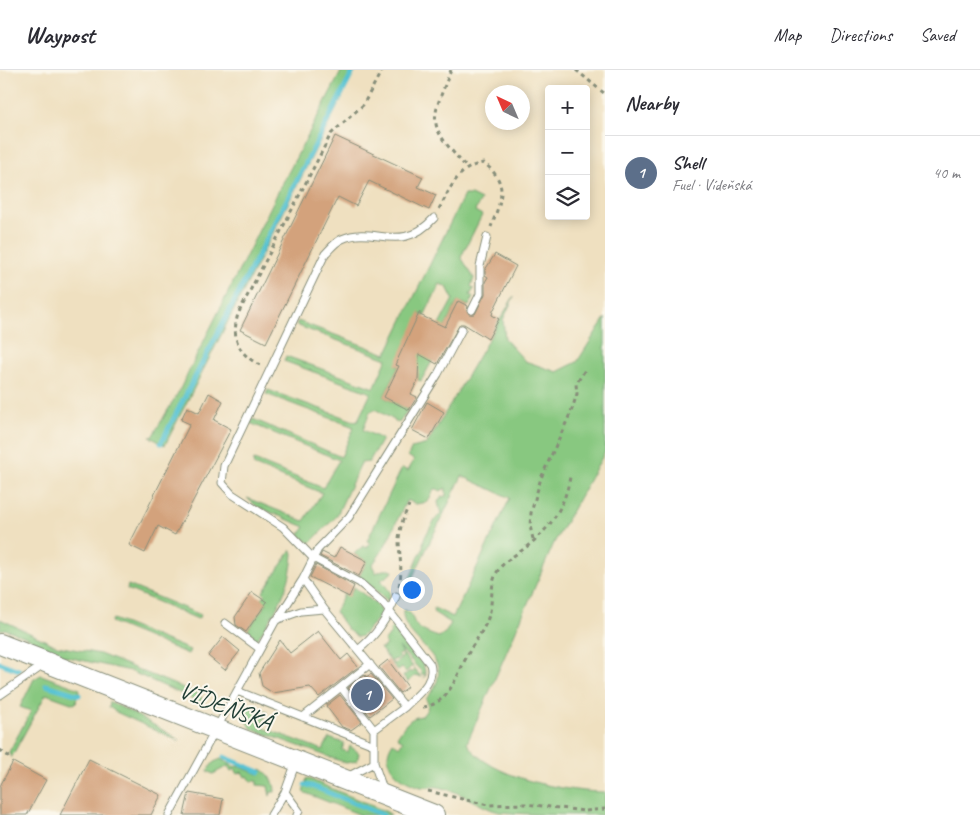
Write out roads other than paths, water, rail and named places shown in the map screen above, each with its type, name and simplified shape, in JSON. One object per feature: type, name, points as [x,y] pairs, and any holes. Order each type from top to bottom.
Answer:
[{"type":"main road","name":"VÍDEŇSKÁ","points":[[0,644],[434,815]]},
{"type":"lane","points":[[374,730],[406,705],[429,682],[433,672],[430,664],[391,611],[360,583],[314,558],[283,527],[232,494],[222,483],[224,466],[325,254],[342,239],[353,236],[389,238],[412,236],[426,227],[434,218]]},
{"type":"lane","points":[[472,310],[480,294],[480,266],[487,237]]},
{"type":"lane","points":[[169,815],[276,620],[303,579],[318,549],[349,517],[438,374],[462,329]]},
{"type":"lane","points":[[303,579],[358,650],[406,705]]},
{"type":"lane","points":[[358,650],[372,639],[391,611],[396,596]]},
{"type":"lane","points":[[276,620],[300,611],[324,608]]},
{"type":"lane","points":[[225,623],[260,649]]},
{"type":"lane","points":[[0,695],[47,663]]},
{"type":"lane","points":[[303,717],[370,664]]},
{"type":"lane","points":[[341,687],[374,730],[374,763],[385,795]]},
{"type":"lane","points":[[237,691],[374,745]]},
{"type":"lane","points":[[271,815],[284,792],[297,760]]},
{"type":"lane","points":[[344,778],[374,763]]},
{"type":"lane","points":[[284,792],[299,811],[296,815]]},
{"type":"waterway","points":[[161,443],[354,70]]},
{"type":"waterway","points":[[0,663],[19,670]]},
{"type":"waterway","points":[[46,685],[79,695]]},
{"type":"waterway","points":[[224,757],[260,772]]},
{"type":"waterway","points":[[305,785],[312,786],[383,815]]},
{"type":"place","name":"Shell","points":[[367,695]]}]
